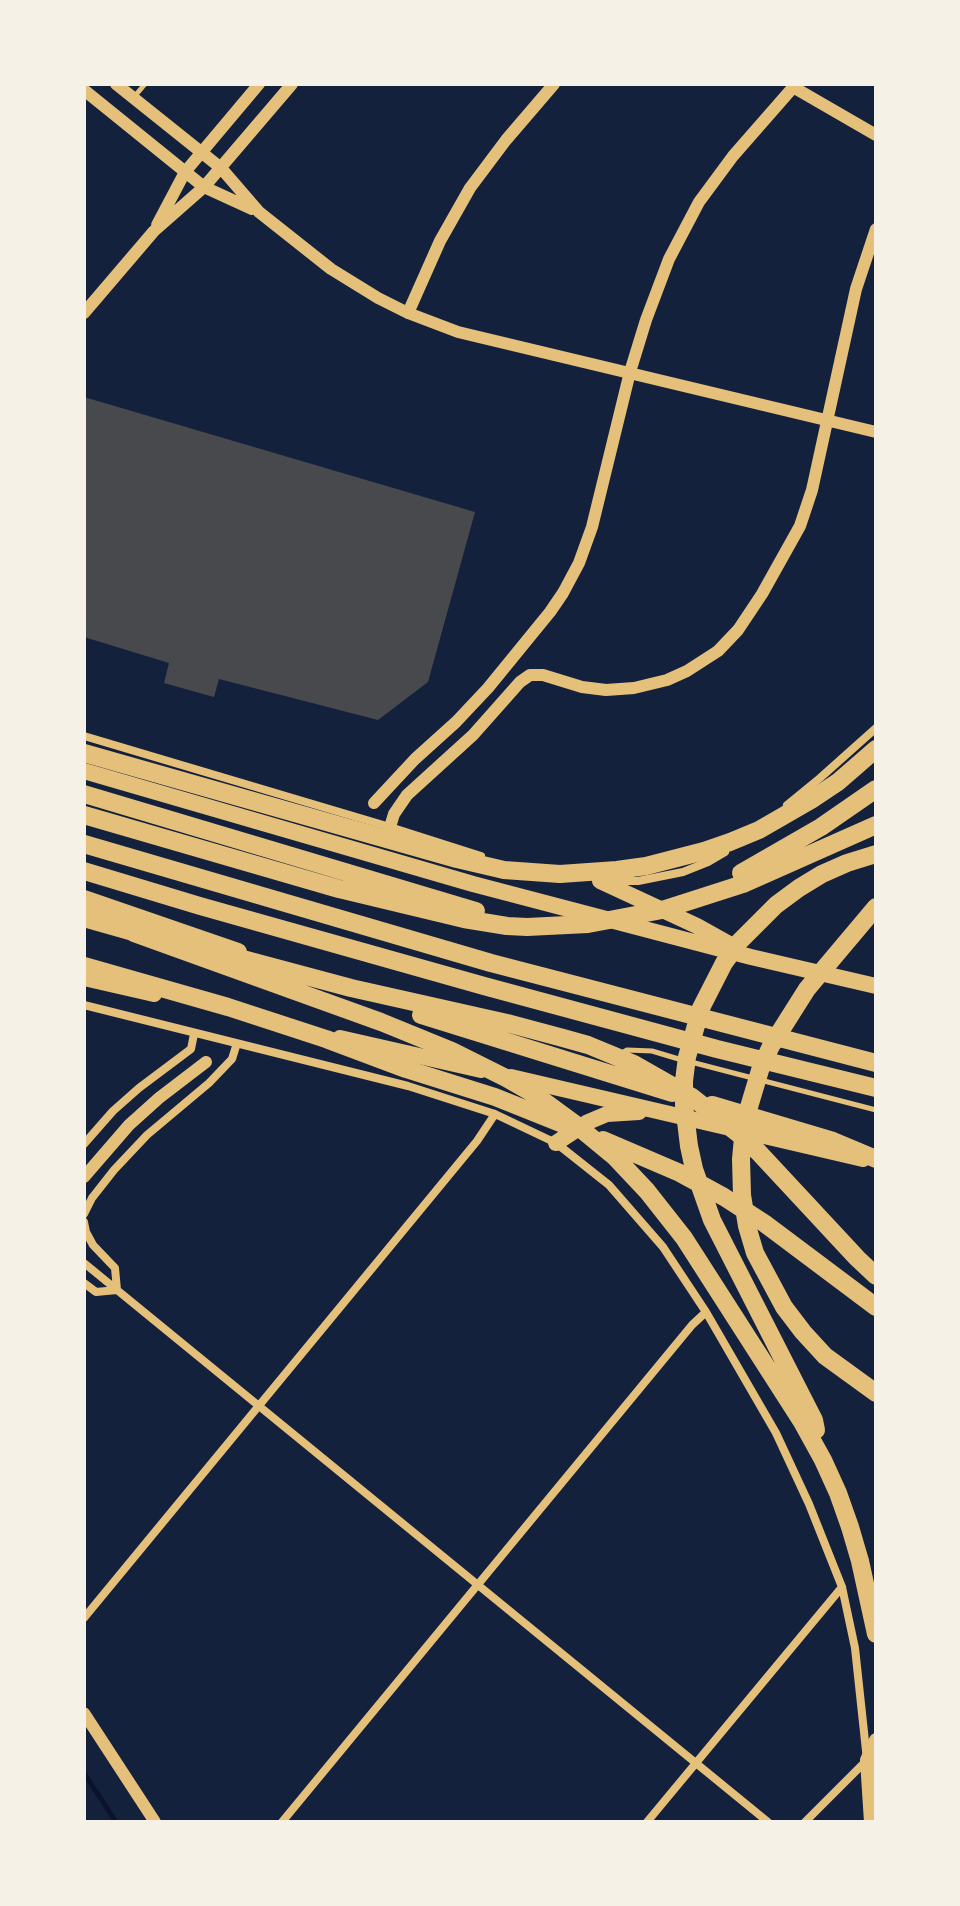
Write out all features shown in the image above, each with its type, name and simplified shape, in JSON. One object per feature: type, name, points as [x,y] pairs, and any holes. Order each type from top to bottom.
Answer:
[{"type":"highway","points":[[84,753],[457,859],[504,870],[560,874],[646,866],[730,842],[759,830],[811,800],[838,782],[876,749]]},
{"type":"highway","points":[[84,771],[473,884],[751,957],[876,986]]},
{"type":"highway","points":[[662,910],[761,862],[843,813],[876,789]]},
{"type":"highway","points":[[84,794],[489,914],[548,922],[623,919]]},
{"type":"highway","points":[[84,815],[339,889],[476,921],[538,927],[588,924],[662,910],[743,884],[876,825]]},
{"type":"highway","points":[[84,844],[491,963],[876,1063]]},
{"type":"highway","points":[[823,1460],[814,1420],[712,1220],[689,1146],[684,1081],[701,1008],[739,942],[776,905],[799,888],[822,874],[876,854]]},
{"type":"highway","points":[[84,871],[484,986],[876,1088]]},
{"type":"highway","points":[[600,881],[697,926],[751,957]]},
{"type":"highway","points":[[84,899],[394,1006],[833,1141],[876,1161]]},
{"type":"highway","points":[[876,907],[807,989],[771,1046],[749,1107],[741,1159],[747,1226],[755,1253],[784,1307],[825,1356],[876,1393]]},
{"type":"highway","points":[[84,918],[381,1022],[452,1051],[534,1094],[575,1124],[630,1172],[684,1238],[788,1399],[823,1460],[850,1527],[876,1634]]},
{"type":"highway","points":[[134,933],[549,1034],[588,1045],[634,1064],[692,1097],[750,1143],[876,1276]]},
{"type":"highway","points":[[84,966],[326,1039],[406,1069],[495,1097],[636,1154],[724,1197],[876,1307]]},
{"type":"highway","points":[[84,978],[876,1161]]},
{"type":"highway","points":[[556,1143],[588,1122],[607,1114],[665,1112]]},
{"type":"main road","points":[[871,1822],[867,1760],[876,1740]]},
{"type":"street","points":[[116,84],[221,168],[259,212],[331,269],[408,313],[458,332],[876,432]]},
{"type":"street","points":[[154,231],[185,172],[259,84]]},
{"type":"street","points":[[84,313],[154,231],[204,187],[292,84]]},
{"type":"street","points":[[408,313],[440,241],[470,188],[554,84]]},
{"type":"street","points":[[374,803],[488,688],[563,593],[579,563],[592,527],[630,372],[669,259],[699,202],[733,156],[795,86],[876,135]]},
{"type":"street","points":[[84,90],[204,187],[259,212]]},
{"type":"street","points":[[390,827],[394,814],[407,795],[473,735],[520,682],[530,675],[543,675],[582,687],[606,690],[634,688],[667,680],[687,671],[718,651],[738,630],[800,526],[812,490],[856,289],[876,229]]},
{"type":"street","points":[[84,736],[499,862],[600,881],[638,881],[683,872],[732,848],[797,797],[876,728]]},
{"type":"street","points":[[84,1005],[408,1086],[495,1114],[556,1143],[609,1185],[663,1247],[706,1312],[776,1433],[842,1587],[855,1648],[867,1760],[805,1822]]},
{"type":"street","points":[[84,1144],[113,1111],[191,1049],[194,1034]]},
{"type":"street","points":[[84,1214],[92,1198],[114,1170],[147,1135],[217,1075],[232,1059],[237,1043]]},
{"type":"street","points":[[84,1177],[129,1125],[206,1062]]},
{"type":"street","points":[[84,1618],[477,1141],[495,1114]]},
{"type":"street","points":[[84,1222],[93,1245],[115,1268],[117,1290]]},
{"type":"street","points":[[84,1263],[768,1822]]},
{"type":"street","points":[[84,1283],[96,1292],[117,1290]]},
{"type":"street","points":[[282,1822],[692,1325],[706,1312]]},
{"type":"street","points":[[647,1822],[842,1587]]},
{"type":"street","points":[[84,1713],[155,1822]]},
{"type":"lane","points":[[134,98],[145,84]]},
{"type":"lane","points":[[596,1070],[627,1050],[652,1051],[876,1110]]},
{"type":"building","points":[[84,397],[475,512],[428,682],[378,720],[219,679],[214,697],[164,683],[169,663],[84,637]]},
{"type":"waterway","points":[[84,1773],[116,1822]]}]
